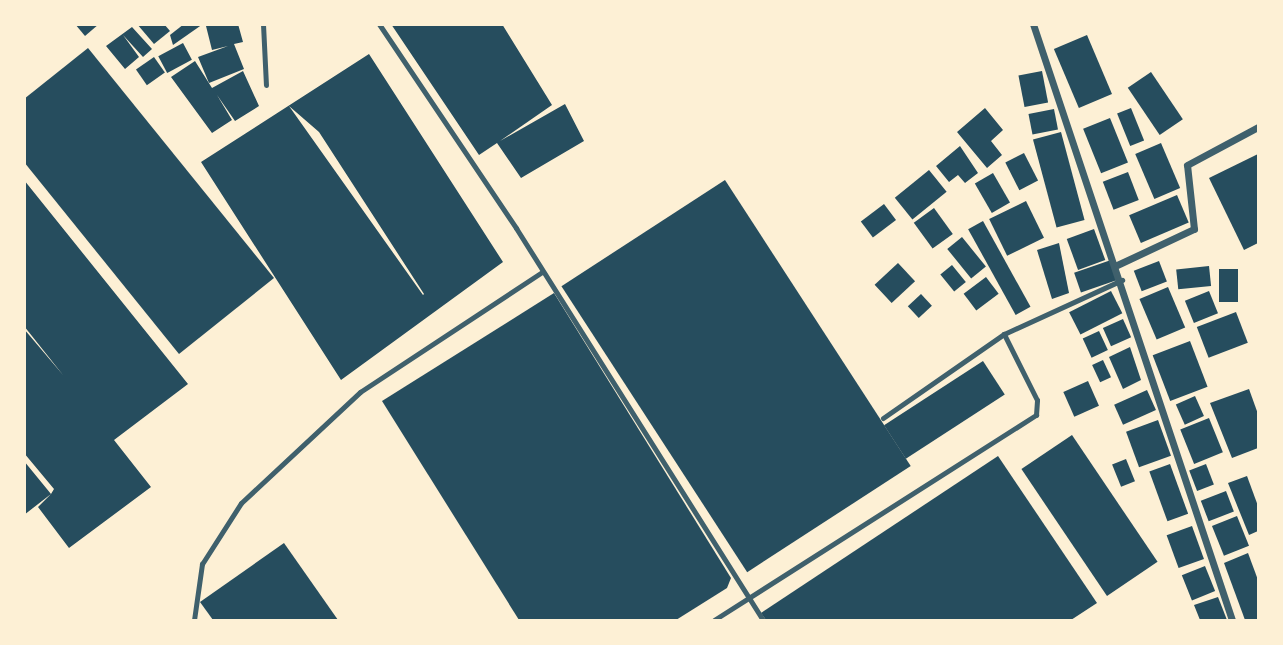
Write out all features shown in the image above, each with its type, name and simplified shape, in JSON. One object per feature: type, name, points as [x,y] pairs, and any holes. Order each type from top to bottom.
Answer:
[{"type":"street","points":[[1033,24],[1117,265],[1232,621]]},
{"type":"street","points":[[1117,265],[1194,229],[1187,166],[1258,127]]},
{"type":"lane","points":[[263,24],[266,85]]},
{"type":"lane","points":[[379,24],[542,272],[763,621]]},
{"type":"lane","points":[[194,621],[202,564],[241,503],[360,392],[542,272]]},
{"type":"lane","points":[[883,418],[1004,334],[1122,280]]},
{"type":"lane","points":[[714,621],[1037,415],[1037,400],[1004,334]]},
{"type":"building","points":[[75,24],[99,24],[85,36]]},
{"type":"building","points":[[137,24],[164,24],[170,31],[154,44]]},
{"type":"building","points":[[184,24],[203,24],[173,45],[170,35]]},
{"type":"building","points":[[238,24],[243,42],[234,44],[244,69],[209,83],[198,57],[228,46],[212,50],[206,26]]},
{"type":"building","points":[[391,24],[502,24],[552,105],[500,141],[565,104],[584,141],[521,178],[497,143],[479,155]]},
{"type":"building","points":[[132,27],[152,49],[143,57],[123,35],[139,57],[125,69],[106,46]]},
{"type":"building","points":[[1087,35],[1112,94],[1079,108],[1054,49]]},
{"type":"building","points":[[183,43],[192,60],[167,73],[158,56]]},
{"type":"building","points":[[88,48],[274,278],[179,354],[24,162],[24,99]]},
{"type":"building","points":[[369,54],[503,262],[341,380],[201,162]],"holes":[[[289,106],[319,132],[424,294],[423,295]]]},
{"type":"building","points":[[154,57],[165,73],[147,85],[136,70]]},
{"type":"building","points":[[195,61],[212,88],[243,71],[259,106],[235,121],[217,95],[232,120],[212,133],[171,77]]},
{"type":"building","points":[[1042,71],[1048,102],[1025,107],[1018,76]]},
{"type":"building","points":[[1151,72],[1183,119],[1160,135],[1128,88]]},
{"type":"building","points":[[985,108],[1003,130],[991,141],[1002,155],[987,168],[957,132]]},
{"type":"building","points":[[1131,108],[1144,140],[1130,146],[1117,114]]},
{"type":"building","points":[[1054,109],[1058,130],[1032,135],[1028,114]]},
{"type":"building","points":[[1110,118],[1128,163],[1101,173],[1083,129]]},
{"type":"building","points":[[1061,132],[1085,220],[1057,227],[1033,140]]},
{"type":"building","points":[[1161,143],[1180,188],[1154,199],[1135,154]]},
{"type":"building","points":[[960,146],[978,173],[965,183],[958,175],[949,182],[936,166]]},
{"type":"building","points":[[1024,153],[1038,181],[1019,190],[1005,163]]},
{"type":"building","points":[[1258,154],[1258,243],[1244,250],[1209,178]]},
{"type":"building","points":[[929,170],[947,192],[912,219],[895,198]]},
{"type":"building","points":[[1128,172],[1139,200],[1114,210],[1103,182]]},
{"type":"building","points":[[993,173],[1010,202],[992,213],[975,184]]},
{"type":"building","points":[[24,180],[188,384],[114,440],[151,487],[69,548],[38,507],[54,489],[24,453],[24,329],[63,375],[24,326]]},
{"type":"building","points":[[725,180],[911,466],[747,572],[561,286]]},
{"type":"building","points":[[1177,195],[1189,223],[1141,243],[1129,215]]},
{"type":"building","points":[[1026,201],[1044,238],[1007,256],[989,219]]},
{"type":"building","points":[[884,204],[896,220],[873,237],[861,221]]},
{"type":"building","points":[[934,208],[953,234],[933,249],[914,223]]},
{"type":"building","points":[[983,221],[1031,307],[1016,315],[968,229]]},
{"type":"building","points":[[1094,229],[1105,260],[1078,270],[1067,239]]},
{"type":"building","points":[[962,237],[986,267],[971,278],[947,249]]},
{"type":"building","points":[[1059,243],[1069,293],[1052,299],[1037,250]]},
{"type":"building","points":[[1111,260],[1118,280],[1081,293],[1074,273]]},
{"type":"building","points":[[1159,261],[1167,282],[1142,291],[1134,271]]},
{"type":"building","points":[[898,263],[915,281],[892,303],[875,285]]},
{"type":"building","points":[[952,265],[966,282],[954,292],[940,274]]},
{"type":"building","points":[[1209,266],[1211,286],[1178,289],[1176,269]]},
{"type":"building","points":[[1219,269],[1238,269],[1238,302],[1219,302]]},
{"type":"building","points":[[986,277],[999,294],[976,311],[964,294]]},
{"type":"building","points":[[1168,287],[1185,328],[1157,340],[1139,299]]},
{"type":"building","points":[[1111,291],[1122,313],[1080,335],[1069,312]]},
{"type":"building","points":[[1209,291],[1218,313],[1194,323],[1185,301]]},
{"type":"building","points":[[554,293],[731,578],[727,588],[676,620],[519,620],[382,401]]},
{"type":"building","points":[[921,294],[932,306],[919,318],[908,306]]},
{"type":"building","points":[[1236,312],[1248,343],[1209,358],[1197,327]]},
{"type":"building","points":[[1123,319],[1131,337],[1111,346],[1103,328]]},
{"type":"building","points":[[1099,331],[1108,350],[1092,358],[1083,339]]},
{"type":"building","points":[[1190,341],[1208,387],[1170,401],[1153,355]]},
{"type":"building","points":[[1130,347],[1141,380],[1123,389],[1109,357]]},
{"type":"building","points":[[1103,360],[1111,377],[1100,382],[1092,365]]},
{"type":"building","points":[[983,361],[1005,395],[906,459],[884,425]]},
{"type":"building","points":[[1088,381],[1099,406],[1074,417],[1063,392]]},
{"type":"building","points":[[1249,389],[1258,414],[1258,448],[1232,458],[1210,403]]},
{"type":"building","points":[[1147,390],[1156,410],[1123,425],[1114,405]]},
{"type":"building","points":[[1195,396],[1204,416],[1185,425],[1176,405]]},
{"type":"building","points":[[1209,418],[1223,452],[1194,464],[1180,430]]},
{"type":"building","points":[[1158,420],[1171,456],[1139,467],[1126,432]]},
{"type":"building","points":[[1072,435],[1158,562],[1107,596],[1021,469]]},
{"type":"building","points":[[998,456],[1097,603],[1071,620],[766,620],[761,613]]},
{"type":"building","points":[[1126,459],[1135,481],[1121,487],[1112,465]]},
{"type":"building","points":[[24,461],[51,494],[24,515]]},
{"type":"building","points":[[1170,464],[1188,514],[1167,521],[1149,472]]},
{"type":"building","points":[[1206,464],[1214,485],[1197,491],[1189,470]]},
{"type":"building","points":[[1247,476],[1258,506],[1258,531],[1249,535],[1228,483]]},
{"type":"building","points":[[1226,491],[1234,512],[1209,521],[1201,501]]},
{"type":"building","points":[[1237,516],[1249,546],[1224,556],[1212,526]]},
{"type":"building","points":[[1192,526],[1204,559],[1179,568],[1167,535]]},
{"type":"building","points":[[284,543],[338,620],[213,620],[200,602]]},
{"type":"building","points":[[1248,553],[1258,580],[1258,620],[1245,620],[1224,563]]},
{"type":"building","points":[[1205,566],[1215,591],[1192,600],[1182,575]]},
{"type":"building","points":[[1218,597],[1227,620],[1200,620],[1194,605]]}]
